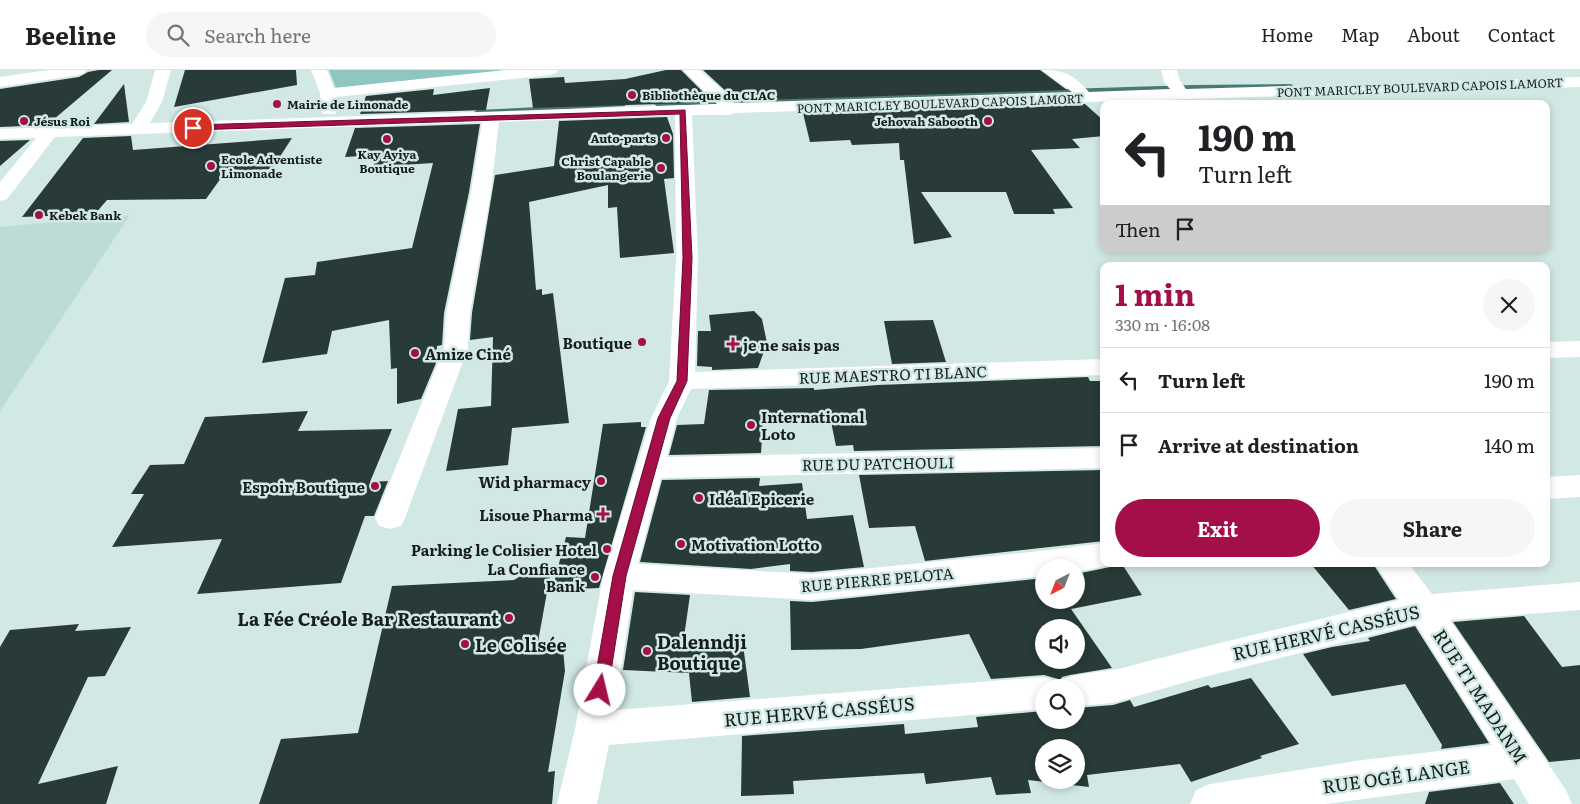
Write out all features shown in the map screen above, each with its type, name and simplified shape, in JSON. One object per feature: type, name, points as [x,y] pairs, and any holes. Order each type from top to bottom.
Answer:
[{"type":"street","points":[[0,82],[78,70]]},
{"type":"street","points":[[142,124],[158,96],[163,70]]},
{"type":"street","points":[[319,70],[336,92]]},
{"type":"street","points":[[336,92],[551,70]]},
{"type":"street","points":[[693,70],[726,105]]},
{"type":"street","points":[[1050,70],[1081,92]]},
{"type":"street","name":"PONT MARICLEY BOULEVARD CAPOIS LAMORT","points":[[0,134],[49,133],[142,124],[326,118],[491,118],[683,111],[726,105],[908,102],[1176,85],[1580,82]]},
{"type":"street","points":[[326,118],[336,92]]},
{"type":"street","points":[[577,804],[594,729],[619,576],[664,418],[682,381],[687,258],[683,111]]},
{"type":"street","points":[[390,518],[456,348],[458,313],[481,192],[491,118]]},
{"type":"street","points":[[0,195],[49,133]]},
{"type":"street","points":[[1550,350],[1580,349]]},
{"type":"street","name":"RUE MAESTRO TI BLANC","points":[[682,381],[1100,367]]},
{"type":"street","name":"RUE DU PATCHOULI","points":[[651,468],[1100,458]]},
{"type":"street","points":[[1550,488],[1580,486]]},
{"type":"street","name":"RUE PIERRE PELOTA","points":[[619,576],[812,587],[1050,563],[1100,556]]},
{"type":"street","name":"RUE TI MADANM","points":[[1393,567],[1424,608],[1552,804]]},
{"type":"street","name":"RUE HERVÉ CASSÉUS","points":[[1085,690],[1113,688],[1200,662],[1424,608],[1580,596]]},
{"type":"street","name":"RUE HERVÉ CASSÉUS","points":[[594,729],[1035,694]]},
{"type":"street","name":"RUE OGÉ LANGE","points":[[1210,804],[1362,779],[1523,760]]},
{"type":"shaded area","points":[[329,70],[514,70],[336,88]]},
{"type":"shaded area","points":[[130,215],[0,411],[0,227]]},
{"type":"building","points":[[112,70],[47,125],[0,127],[0,89],[79,77],[88,72]]},
{"type":"building","points":[[185,70],[296,70],[297,85],[174,107]]},
{"type":"building","points":[[666,70],[681,70],[709,98],[691,103],[533,108],[529,79],[564,77],[565,83],[625,79]]},
{"type":"building","points":[[703,70],[1040,70],[1067,90],[762,100],[760,98],[750,99],[744,92],[730,95]]},
{"type":"building","points":[[124,84],[129,122],[94,124]]},
{"type":"building","points":[[490,88],[486,110],[360,114],[366,96],[434,89],[433,95]]},
{"type":"building","points":[[1085,104],[1100,117],[1100,136],[1072,139],[1080,148],[1031,150],[1073,208],[1053,209],[1055,214],[1014,214],[1006,192],[921,192],[952,237],[914,244],[904,160],[900,160],[899,143],[852,145],[850,140],[810,142],[803,113]]},
{"type":"building","points":[[667,117],[673,134],[674,178],[664,179],[674,253],[620,258],[617,207],[608,208],[608,185],[529,202],[536,290],[542,289],[542,295],[553,293],[569,423],[512,428],[508,465],[446,471],[458,409],[491,406],[493,337],[470,340],[472,313],[495,175],[554,166],[559,121]]},
{"type":"building","points":[[480,124],[469,192],[444,313],[442,345],[437,346],[436,363],[421,399],[397,404],[397,368],[391,369],[389,320],[332,331],[327,354],[262,363],[285,278],[315,275],[317,262],[412,248],[433,163],[373,167],[378,155],[345,157],[355,128]]},
{"type":"building","points":[[131,136],[133,150],[292,138],[272,169],[226,171],[206,199],[107,200],[95,214],[22,217],[83,138]]},
{"type":"building","points":[[30,140],[0,166],[0,141]]},
{"type":"building","points":[[754,311],[762,319],[767,343],[758,368],[712,370],[712,367],[697,366],[698,331],[711,331],[709,315]]},
{"type":"building","points":[[933,320],[946,362],[892,364],[884,321]]},
{"type":"building","points":[[1088,377],[1090,381],[1100,381],[1100,446],[854,451],[853,445],[836,446],[830,417],[763,421],[761,453],[669,455],[677,425],[704,424],[709,390],[814,388],[814,390],[878,385]]},
{"type":"building","points":[[308,411],[298,431],[392,429],[370,482],[388,481],[374,516],[365,516],[341,583],[197,594],[222,539],[112,547],[144,494],[131,494],[150,465],[184,464],[205,417]]},
{"type":"building","points":[[641,422],[641,427],[646,427],[599,588],[552,590],[566,537],[585,538],[603,424]]},
{"type":"building","points":[[1100,470],[1100,541],[925,561],[915,526],[869,528],[859,475]]},
{"type":"building","points":[[760,478],[759,486],[802,483],[807,519],[853,515],[864,567],[812,572],[790,571],[790,564],[751,569],[640,562],[662,480]]},
{"type":"building","points":[[1110,567],[1124,567],[1142,595],[1085,606],[1085,572]]},
{"type":"building","points":[[1313,567],[1375,567],[1396,599],[1349,610]]},
{"type":"building","points":[[551,570],[536,653],[563,649],[565,671],[548,772],[555,771],[552,804],[259,804],[281,739],[358,733],[392,586],[514,580],[524,574]]},
{"type":"building","points":[[1035,579],[1035,609],[1071,609],[1078,619],[1035,619],[1035,669],[1085,669],[1085,629],[1112,668],[1070,675],[1061,679],[1044,675],[991,679],[969,634],[861,649],[791,650],[790,601],[812,602]]},
{"type":"building","points":[[635,592],[690,595],[683,644],[742,637],[750,697],[692,702],[689,673],[623,670]]},
{"type":"building","points":[[1524,616],[1562,667],[1580,665],[1580,759],[1549,762],[1453,622]]},
{"type":"building","points":[[79,624],[75,631],[131,627],[105,676],[88,677],[38,784],[118,766],[106,804],[0,804],[0,647],[10,630]]},
{"type":"building","points":[[1415,626],[1489,743],[1441,749],[1442,745],[1405,684],[1332,696],[1303,654],[1370,641],[1368,638]]},
{"type":"building","points":[[1251,678],[1299,744],[1260,756],[1262,758],[1191,782],[1180,764],[1087,775],[1089,787],[1085,787],[1085,739],[1035,739],[1035,781],[1028,780],[1031,793],[996,795],[991,777],[926,784],[924,773],[793,781],[794,794],[741,796],[742,736],[904,724],[905,734],[978,727],[976,717],[1035,712],[1035,729],[1085,729],[1085,707],[1113,705],[1130,700],[1134,707],[1208,685],[1211,688]]},
{"type":"building","points":[[1500,783],[1514,804],[1425,804],[1429,792]]},
{"type":"waterway","points":[[657,104],[1193,87],[1291,86]]},
{"type":"waterway","points":[[477,112],[623,105]]},
{"type":"place","name":"Bibliothèque du CLAC","points":[[632,95]]},
{"type":"place","name":"Mairie de Limonade","points":[[277,104]]},
{"type":"place","name":"Jésus Roi","points":[[24,121]]},
{"type":"place","name":"Jehovah Sabooth","points":[[988,121]]},
{"type":"place","name":"Auto-parts","points":[[666,138]]},
{"type":"place","name":"Kay Ayiya Boutique","points":[[387,139]]},
{"type":"place","name":"Ecole Adventiste Limonade","points":[[211,166]]},
{"type":"place","name":"Christ Capable Boulangerie","points":[[661,168]]},
{"type":"place","name":"Kebek Bank","points":[[39,215]]},
{"type":"place","name":"Boutique","points":[[642,342]]},
{"type":"place","name":"je ne sais pas","points":[[733,344]]},
{"type":"place","name":"Amize Ciné","points":[[415,353]]},
{"type":"place","name":"International Loto","points":[[751,425]]},
{"type":"place","name":"Wid pharmacy","points":[[601,481]]},
{"type":"place","name":"Espoir Boutique","points":[[375,486]]},
{"type":"place","name":"Idéal Epicerie","points":[[699,498]]},
{"type":"place","name":"Lisoue Pharma","points":[[603,514]]},
{"type":"place","name":"Motivation Lotto","points":[[681,544]]},
{"type":"place","name":"Parking le Colisier Hotel","points":[[607,549]]},
{"type":"place","name":"La Confiance Bank","points":[[595,577]]},
{"type":"place","name":"La Fée Créole Bar Restaurant","points":[[509,618]]},
{"type":"place","name":"Le Colisée","points":[[465,644]]},
{"type":"place","name":"Dalenndji Boutique","points":[[647,651]]},
{"type":"route","points":[[193,128],[683,111],[687,258],[682,381],[664,418],[619,576],[600,690]]}]
